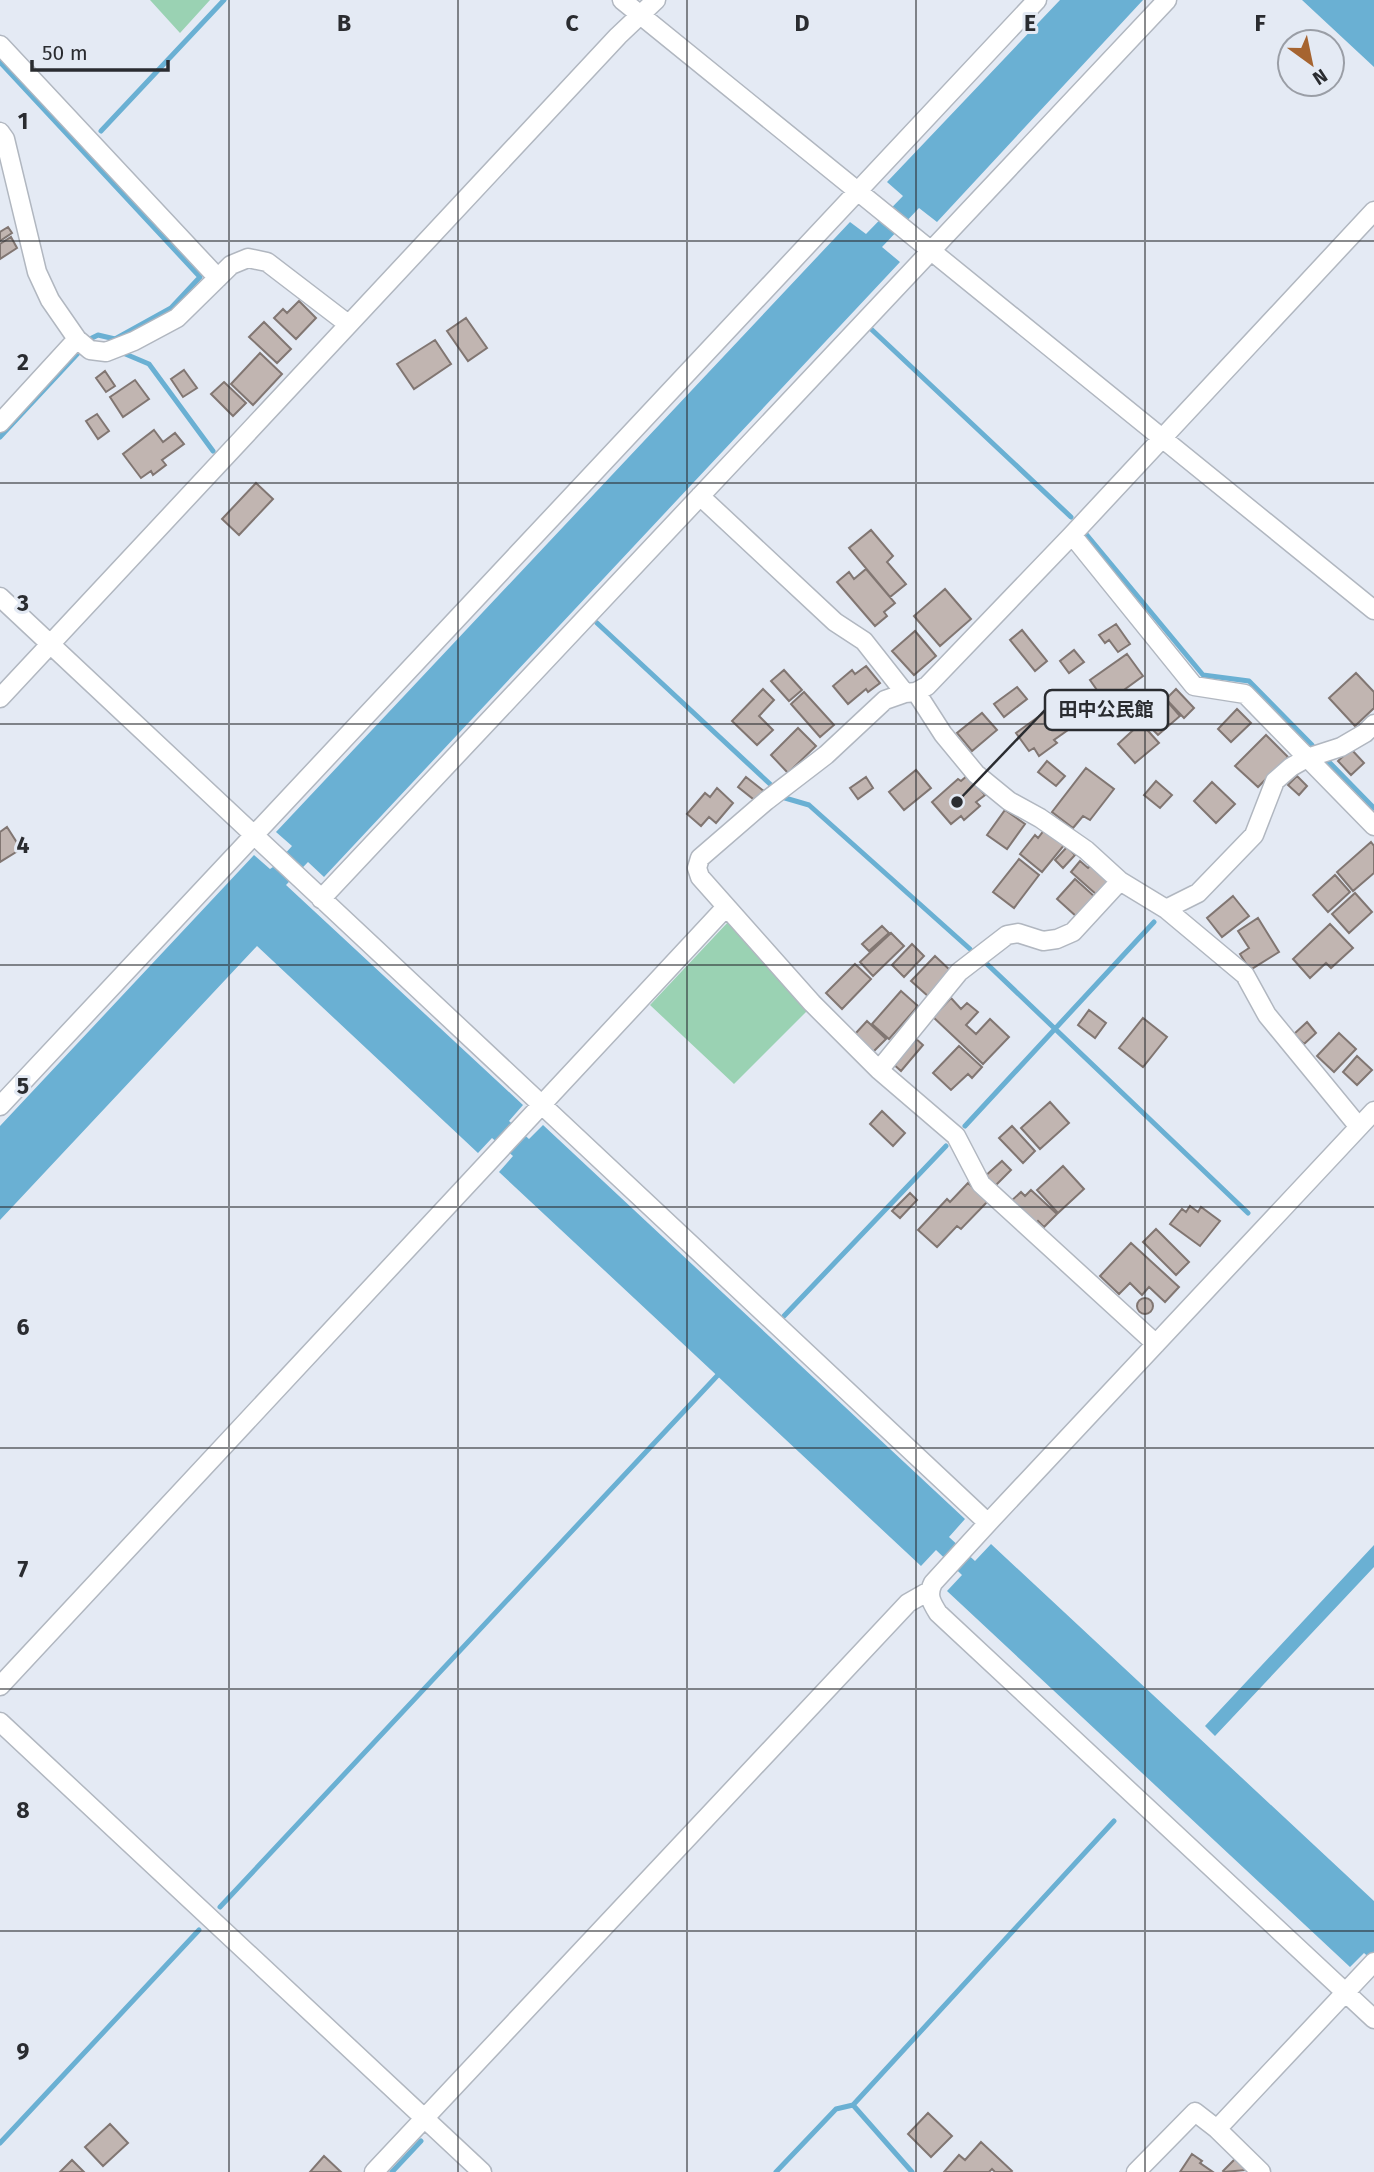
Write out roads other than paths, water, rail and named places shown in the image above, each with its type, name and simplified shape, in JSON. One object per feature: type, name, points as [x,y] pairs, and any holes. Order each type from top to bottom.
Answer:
[{"type":"street","points":[[622,0],[1374,610]]},
{"type":"street","points":[[0,698],[618,36],[656,0]]},
{"type":"street","points":[[0,1106],[1037,0]]},
{"type":"street","points":[[321,899],[1167,0]]},
{"type":"street","points":[[0,45],[218,278]]},
{"type":"street","points":[[0,132],[5,139],[37,272],[50,300],[77,340],[90,350],[106,352],[134,341],[177,318],[231,265],[248,258],[267,262],[348,324]]},
{"type":"street","points":[[1156,1344],[981,1184],[956,1136],[879,1070],[812,1003],[700,877],[697,868],[699,858],[826,755],[885,700],[927,686],[1072,535],[1374,211]]},
{"type":"street","points":[[0,422],[77,340]]},
{"type":"street","points":[[700,496],[835,622],[864,641],[976,774],[1009,801],[1040,818],[1086,850],[1120,881],[1166,909],[1245,975],[1267,1015],[1359,1127]]},
{"type":"street","points":[[1072,535],[1194,686],[1245,694],[1374,826]]},
{"type":"street","points":[[0,597],[988,1523]]},
{"type":"street","points":[[1166,909],[1198,893],[1254,835],[1275,781],[1292,766],[1341,747],[1365,733],[1374,723]]},
{"type":"street","points":[[879,1070],[959,972],[1007,935],[1018,933],[1043,941],[1057,939],[1073,932],[1120,881]]},
{"type":"street","points":[[0,1686],[726,907]]},
{"type":"street","points":[[374,2172],[908,1604],[929,1591],[948,1566],[1374,1111]]},
{"type":"street","points":[[929,1591],[931,1602],[938,1613],[1374,2019]]},
{"type":"street","points":[[0,1722],[482,2172]]},
{"type":"street","points":[[1217,2129],[1373,1963]]},
{"type":"street","points":[[1136,2172],[1195,2112],[1217,2129],[1261,2172]]},
{"type":"water","points":[[1060,0],[1143,0],[937,222],[919,208],[882,247],[900,262],[324,877],[308,862],[286,885],[523,1105],[509,1121],[529,1139],[543,1125],[965,1519],[949,1537],[975,1561],[991,1544],[1374,1901],[1374,1962],[1364,1953],[1350,1967],[947,1591],[962,1575],[936,1550],[921,1566],[499,1172],[513,1156],[492,1138],[478,1153],[257,946],[0,1220],[0,1126],[254,855],[270,869],[273,867],[292,846],[276,832],[850,222],[866,234],[903,196],[887,182]]},
{"type":"water","points":[[1302,0],[1374,0],[1374,67],[1346,41],[1346,28],[1332,28]]},
{"type":"water","points":[[1374,1545],[1374,1567],[1215,1736],[1205,1726]]},
{"type":"waterway","points":[[101,131],[224,0]]},
{"type":"waterway","points":[[0,62],[200,277],[171,308],[115,339],[98,335],[92,338]]},
{"type":"waterway","points":[[870,328],[1071,517]]},
{"type":"waterway","points":[[0,437],[80,351]]},
{"type":"waterway","points":[[123,353],[149,364],[213,451]]},
{"type":"waterway","points":[[1086,534],[1203,675],[1249,681],[1312,745]]},
{"type":"waterway","points":[[597,623],[770,784]]},
{"type":"waterway","points":[[1328,761],[1374,808]]},
{"type":"waterway","points":[[785,798],[809,805],[970,949]]},
{"type":"waterway","points":[[965,1126],[1154,922]]},
{"type":"waterway","points":[[986,963],[1248,1213]]},
{"type":"waterway","points":[[784,1316],[946,1146]]},
{"type":"waterway","points":[[220,1907],[717,1376]]},
{"type":"waterway","points":[[912,2172],[853,2105],[1114,1821]]},
{"type":"waterway","points":[[0,2143],[199,1930]]},
{"type":"waterway","points":[[776,2172],[836,2109],[853,2105]]},
{"type":"waterway","points":[[392,2172],[421,2141]]},
{"type":"place","name":"田中公民館","points":[[957,802]]}]
